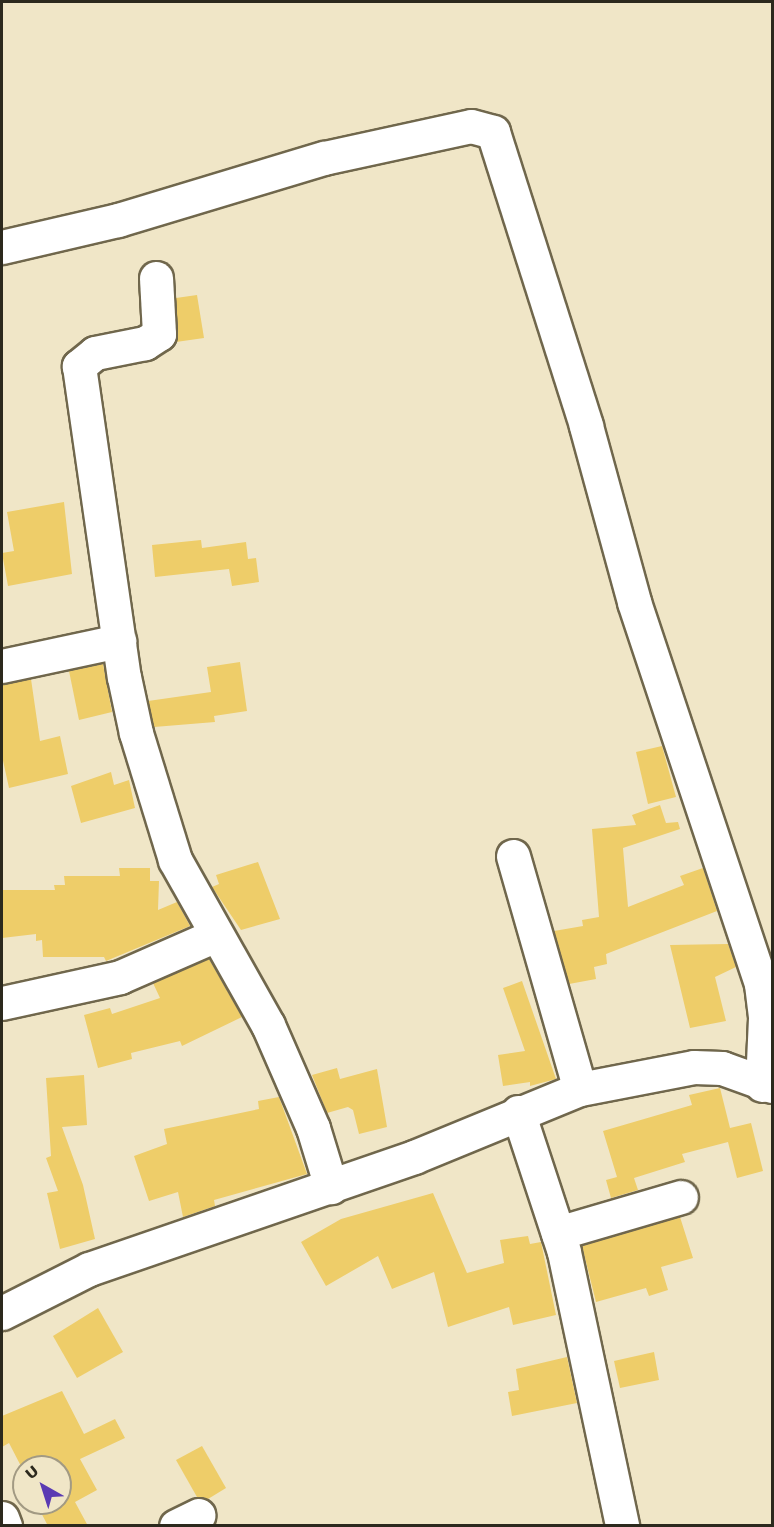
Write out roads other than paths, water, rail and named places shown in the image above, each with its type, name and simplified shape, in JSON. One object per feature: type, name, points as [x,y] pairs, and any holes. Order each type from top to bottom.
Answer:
[{"type":"street","points":[[2,247],[118,220],[324,158],[471,126],[493,132],[586,426],[634,602],[761,984],[765,1018],[767,1085],[722,1068],[694,1067],[580,1089],[331,1187],[89,1269],[2,1313]]},
{"type":"street","points":[[156,278],[159,334],[145,343],[96,353],[79,366],[119,641],[136,733],[161,826],[216,935],[268,1025],[313,1128],[331,1187]]},
{"type":"street","points":[[2,666],[119,641]]},
{"type":"street","points":[[513,856],[580,1089]]},
{"type":"street","points":[[2,1003],[120,977],[216,935]]},
{"type":"street","points":[[518,1112],[558,1233],[594,1377],[622,1526]]},
{"type":"street","points":[[558,1233],[681,1197]]},
{"type":"street","points":[[2,1518],[4,1526]]}]
